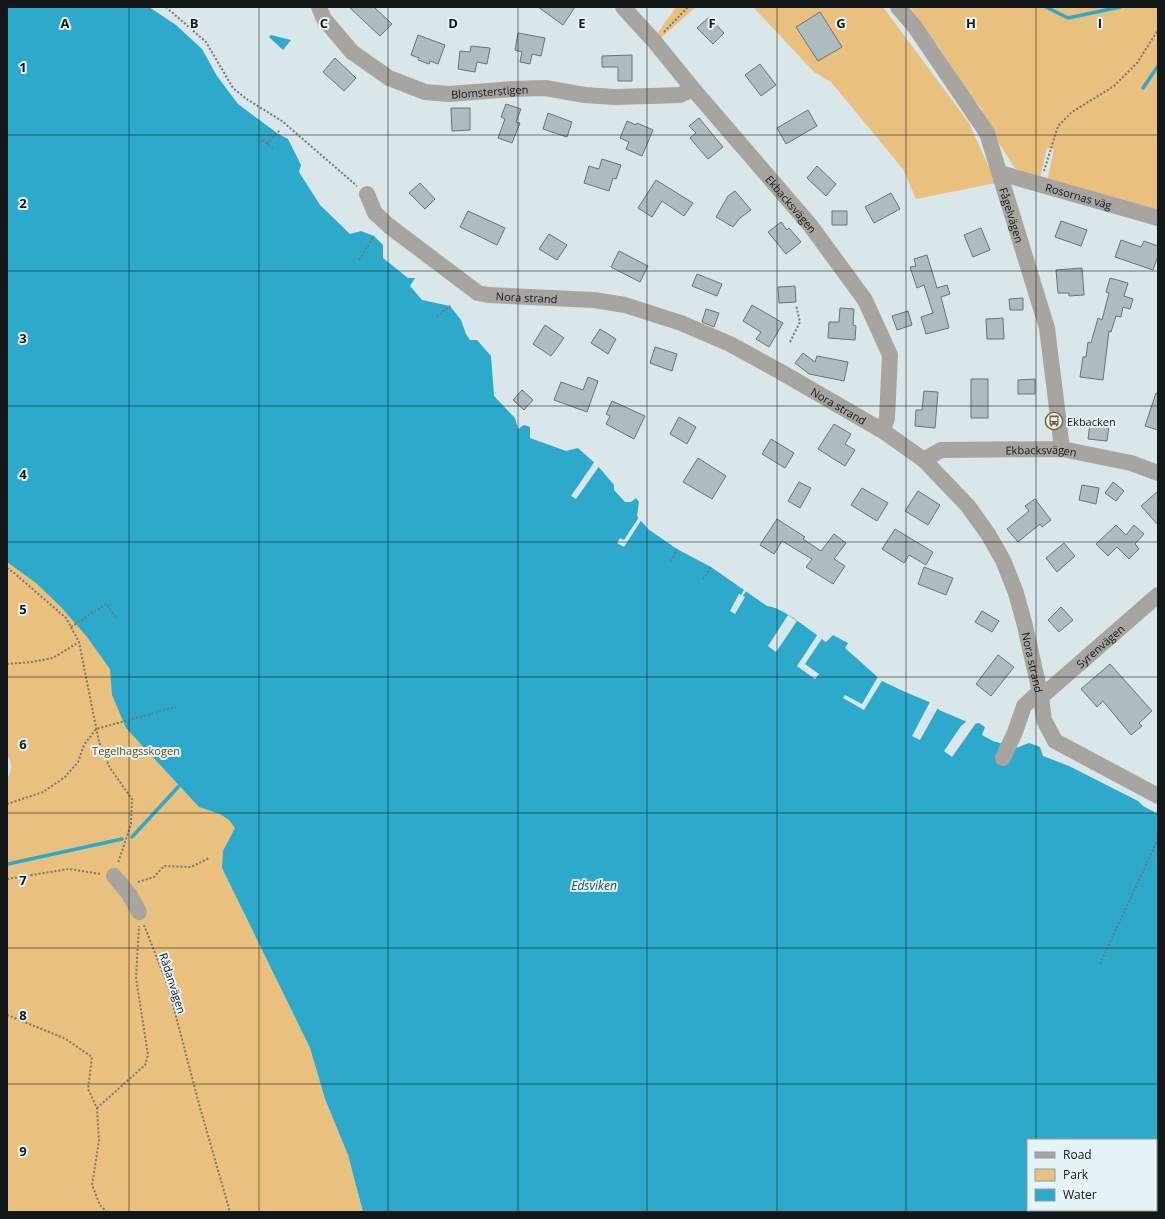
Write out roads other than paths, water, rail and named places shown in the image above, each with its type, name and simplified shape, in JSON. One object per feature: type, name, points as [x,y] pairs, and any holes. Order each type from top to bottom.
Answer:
[{"type":"street","name":"Blomsterstigen","points":[[319,7],[324,19],[352,52],[389,78],[425,92],[449,94],[545,88],[585,95],[614,97],[680,94],[693,89]]},
{"type":"street","name":"Ekbacksvägen","points":[[623,7],[654,41],[693,89],[810,224],[865,300],[890,355],[887,418],[883,431]]},
{"type":"street","name":"Fågelvägen","points":[[898,7],[915,27],[987,133],[1047,328],[1062,449]]},
{"type":"street","name":"Rosornas väg","points":[[1000,173],[1158,218]]},
{"type":"street","name":"Nora strand","points":[[367,194],[375,213],[389,226],[478,292],[488,295],[591,300],[625,305],[681,323],[730,344],[760,360],[883,431],[924,460],[968,506],[1004,560],[1016,593],[1040,694],[1044,720],[1055,741],[1158,796]]},
{"type":"street","name":"Ekbacksvägen","points":[[924,460],[941,450],[1062,449],[1131,463],[1158,473]]},
{"type":"street","name":"Syrenvägen","points":[[1002,758],[1024,706],[1158,595]]},
{"type":"street","points":[[114,876],[129,894],[140,912]]},
{"type":"water","name":"Edsviken","points":[[7,7],[149,7],[176,25],[202,49],[217,76],[238,104],[277,133],[288,139],[301,165],[299,172],[320,205],[350,234],[361,231],[374,236],[383,245],[383,258],[408,278],[415,278],[410,286],[422,300],[450,306],[461,320],[470,340],[477,340],[491,356],[494,396],[515,418],[518,429],[524,425],[530,427],[530,438],[566,451],[578,448],[598,466],[614,485],[614,490],[625,502],[631,502],[636,498],[639,502],[637,516],[648,529],[677,549],[711,567],[767,606],[774,607],[789,615],[826,642],[833,635],[848,643],[845,648],[882,681],[934,704],[939,710],[972,724],[979,723],[985,727],[982,735],[993,741],[1016,748],[1029,743],[1040,747],[1043,756],[1069,766],[1138,801],[1143,806],[1158,814],[1158,1212],[363,1212],[348,1155],[325,1099],[310,1048],[222,868],[223,851],[235,828],[229,820],[220,814],[199,807],[126,728],[112,695],[110,669],[87,637],[61,607],[36,583],[7,562]]},
{"type":"water","points":[[271,35],[291,40],[283,50],[269,37]]},
{"type":"waterway","points":[[1046,7],[1068,18],[1120,7]]},
{"type":"waterway","points":[[1143,88],[1158,66]]},
{"type":"waterway","points":[[132,837],[179,786]]},
{"type":"waterway","points":[[8,864],[122,839]]},
{"type":"place","name":"Ekbacken","points":[[1054,421]]},
{"type":"park label","name":"Tegelhagsskogen","points":[[136,750]]}]
